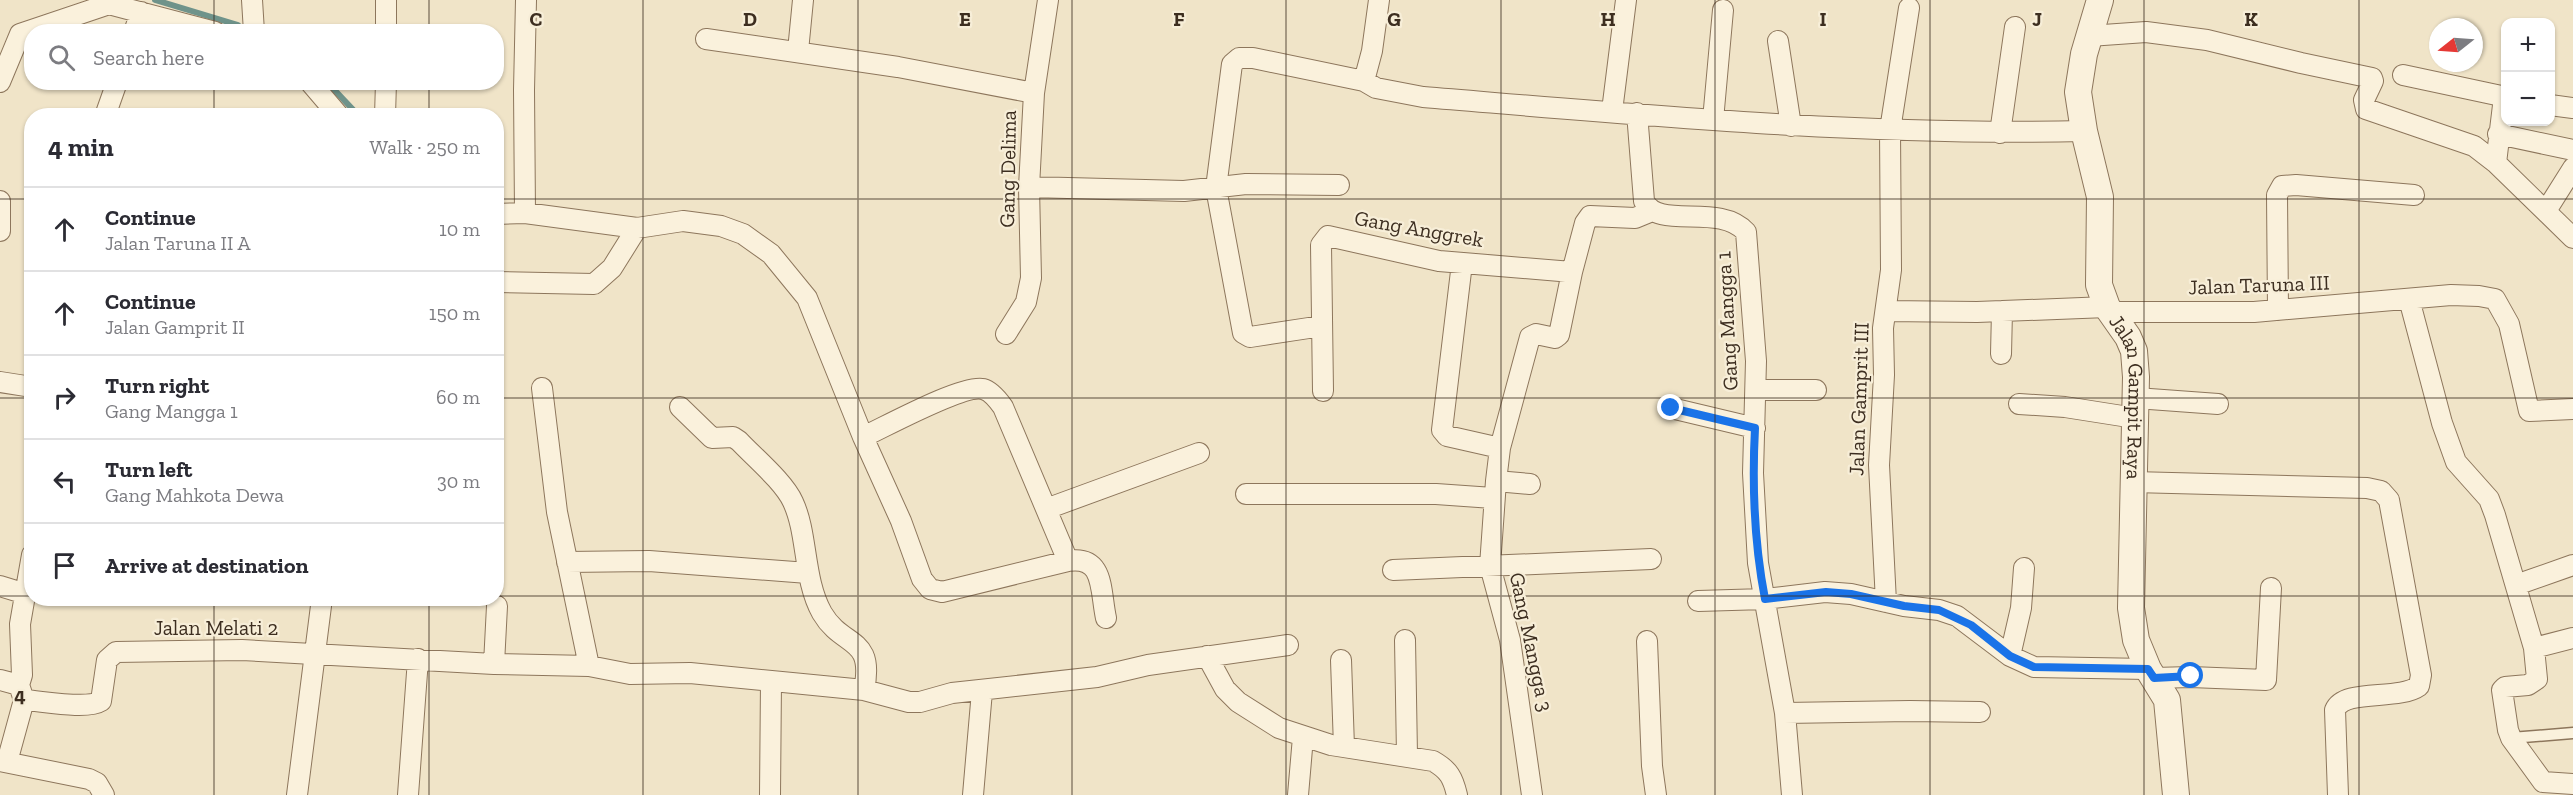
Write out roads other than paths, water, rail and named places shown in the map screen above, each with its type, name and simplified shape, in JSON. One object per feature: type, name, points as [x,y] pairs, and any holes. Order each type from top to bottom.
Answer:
[{"type":"street","points":[[252,0],[254,24]]},
{"type":"street","points":[[386,0],[386,24]]},
{"type":"street","points":[[525,213],[526,0]]},
{"type":"street","points":[[798,51],[803,0]]},
{"type":"street","name":"Gang Delima","points":[[1006,334],[1026,302],[1031,278],[1029,187],[1034,93],[1048,0]]},
{"type":"street","points":[[1364,81],[1372,51],[1379,0]]},
{"type":"street","points":[[1612,111],[1626,0]]},
{"type":"street","name":"Jalan Gampit Raya","points":[[2100,0],[2078,92],[2084,131],[2100,196],[2100,285],[2109,310],[2128,337],[2134,351],[2135,408],[2130,608],[2136,640],[2151,674],[2167,700],[2176,795]]},
{"type":"street","points":[[48,24],[109,2],[185,24]]},
{"type":"street","points":[[1886,311],[1891,270],[1890,130],[1909,8]]},
{"type":"street","points":[[1713,120],[1723,10]]},
{"type":"street","points":[[137,24],[141,12]]},
{"type":"street","points":[[2000,133],[2015,27]]},
{"type":"street","points":[[2090,36],[2146,32],[2197,38],[2372,78],[2373,81],[2364,100],[2366,109],[2474,146],[2496,163],[2573,238]]},
{"type":"street","points":[[0,82],[20,34],[24,33]]},
{"type":"street","points":[[706,39],[798,51],[1034,93]]},
{"type":"street","points":[[1778,41],[1791,126]]},
{"type":"street","points":[[1322,326],[1250,337],[1243,333],[1216,188],[1232,64],[1239,58],[1253,58],[1364,81],[1376,88],[1422,97],[1791,126],[2000,133],[2084,131]]},
{"type":"street","points":[[2403,75],[2501,96]]},
{"type":"street","points":[[108,108],[114,90]]},
{"type":"street","points":[[317,90],[332,108]]},
{"type":"street","points":[[385,108],[386,90]]},
{"type":"street","points":[[2555,106],[2573,108]]},
{"type":"street","points":[[1572,272],[1585,223],[1590,216],[1635,218],[1652,211],[1644,201],[1637,113]]},
{"type":"street","points":[[2496,163],[2501,118]]},
{"type":"street","points":[[2498,134],[2573,150]]},
{"type":"street","points":[[2546,211],[2573,168]]},
{"type":"street","points":[[1029,187],[1184,191],[1246,184],[1339,185]]},
{"type":"street","points":[[2278,310],[2277,195],[2282,186],[2296,184],[2414,195]]},
{"type":"street","points":[[0,201],[0,231]]},
{"type":"street","name":"Gang Mangga 1","points":[[1652,211],[1660,214],[1723,218],[1737,223],[1746,232],[1756,361],[1753,473],[1758,563],[1785,713],[1792,795]]},
{"type":"street","points":[[504,214],[525,213],[637,228],[683,221],[721,226],[743,234],[771,254],[807,298],[863,437],[901,521],[922,579],[930,589],[942,592],[1081,559],[1090,562],[1096,569],[1106,618]]},
{"type":"street","points":[[504,282],[594,284],[612,268],[637,228]]},
{"type":"street","name":"Gang Anggrek","points":[[1323,392],[1321,244],[1328,236],[1439,261],[1572,272]]},
{"type":"street","points":[[1462,263],[1442,430],[1447,436],[1500,448]]},
{"type":"street","name":"Gang Mangga 3","points":[[1532,795],[1510,640],[1490,566],[1495,489],[1500,448],[1530,337],[1536,333],[1555,338],[1559,335],[1572,272]]},
{"type":"street","name":"Jalan Taruna III","points":[[2109,310],[2278,310],[2451,295],[2495,299],[2509,324],[2529,411],[2573,409]]},
{"type":"street","points":[[2409,299],[2445,433],[2456,462],[2489,499],[2534,648],[2537,664],[2537,679],[2534,683],[2505,687],[2502,690],[2511,738],[2543,782],[2573,784]]},
{"type":"street","name":"Jalan Gamprit III","points":[[1886,602],[1879,465],[1883,328],[1886,311],[2109,310]]},
{"type":"street","points":[[2001,354],[2002,311]]},
{"type":"street","points":[[0,382],[24,386]]},
{"type":"street","points":[[542,388],[557,512],[589,666]]},
{"type":"street","points":[[863,437],[963,391],[982,388],[993,395],[1003,407],[1068,561]]},
{"type":"street","points":[[1756,390],[1816,390]]},
{"type":"street","points":[[2019,404],[2135,408],[2218,405]]},
{"type":"street","points":[[680,407],[712,438],[733,437],[739,441],[793,502],[808,573],[822,613],[864,654],[868,669],[864,690]]},
{"type":"street","points":[[1671,408],[1755,428]]},
{"type":"street","points":[[1046,508],[1199,453]]},
{"type":"street","points":[[2133,482],[2367,488],[2381,491],[2389,500],[2421,675],[2419,686],[2412,691],[2400,695],[2349,698],[2337,705],[2335,711],[2338,795]]},
{"type":"street","points":[[1246,494],[1436,494],[1530,484]]},
{"type":"street","points":[[1393,570],[1651,559]]},
{"type":"street","points":[[567,562],[649,561],[808,573]]},
{"type":"street","points":[[2516,585],[2573,565]]},
{"type":"street","points":[[2010,656],[2021,608],[2024,568]]},
{"type":"street","points":[[0,586],[24,593]]},
{"type":"street","points":[[1698,601],[1765,599],[1826,592],[1851,594],[1939,610],[1957,616],[2010,656],[2034,667],[2266,680],[2271,588]]},
{"type":"street","points":[[24,604],[20,624],[22,692],[3,762],[89,779],[97,783],[104,795]]},
{"type":"street","points":[[297,795],[321,606]]},
{"type":"street","points":[[494,664],[497,606]]},
{"type":"street","points":[[2534,648],[2573,638]]},
{"type":"street","points":[[1405,640],[1407,755]]},
{"type":"street","points":[[1647,641],[1652,766],[1656,795]]},
{"type":"street","name":"Jalan Melati 2","points":[[22,692],[83,705],[97,703],[101,701],[107,660],[116,652],[242,650],[494,664],[589,666],[630,674],[690,673],[864,690],[909,702],[920,702],[952,693],[1097,677],[1148,665],[1288,645]]},
{"type":"street","points":[[1207,656],[1225,689],[1238,702],[1279,728],[1303,737],[1344,747],[1407,755],[1433,761],[1445,768],[1452,777],[1456,795]]},
{"type":"street","points":[[408,795],[418,659]]},
{"type":"street","points":[[1341,660],[1344,747]]},
{"type":"street","points":[[0,680],[22,692]]},
{"type":"street","points":[[770,795],[771,681]]},
{"type":"street","points":[[973,795],[982,691]]},
{"type":"street","points":[[1785,713],[1980,712]]},
{"type":"street","points":[[1298,795],[1303,737]]},
{"type":"lane","points":[[2511,738],[2573,733]]},
{"type":"waterway","points":[[155,0],[235,24]]},
{"type":"waterway","points":[[335,90],[351,108]]}]
